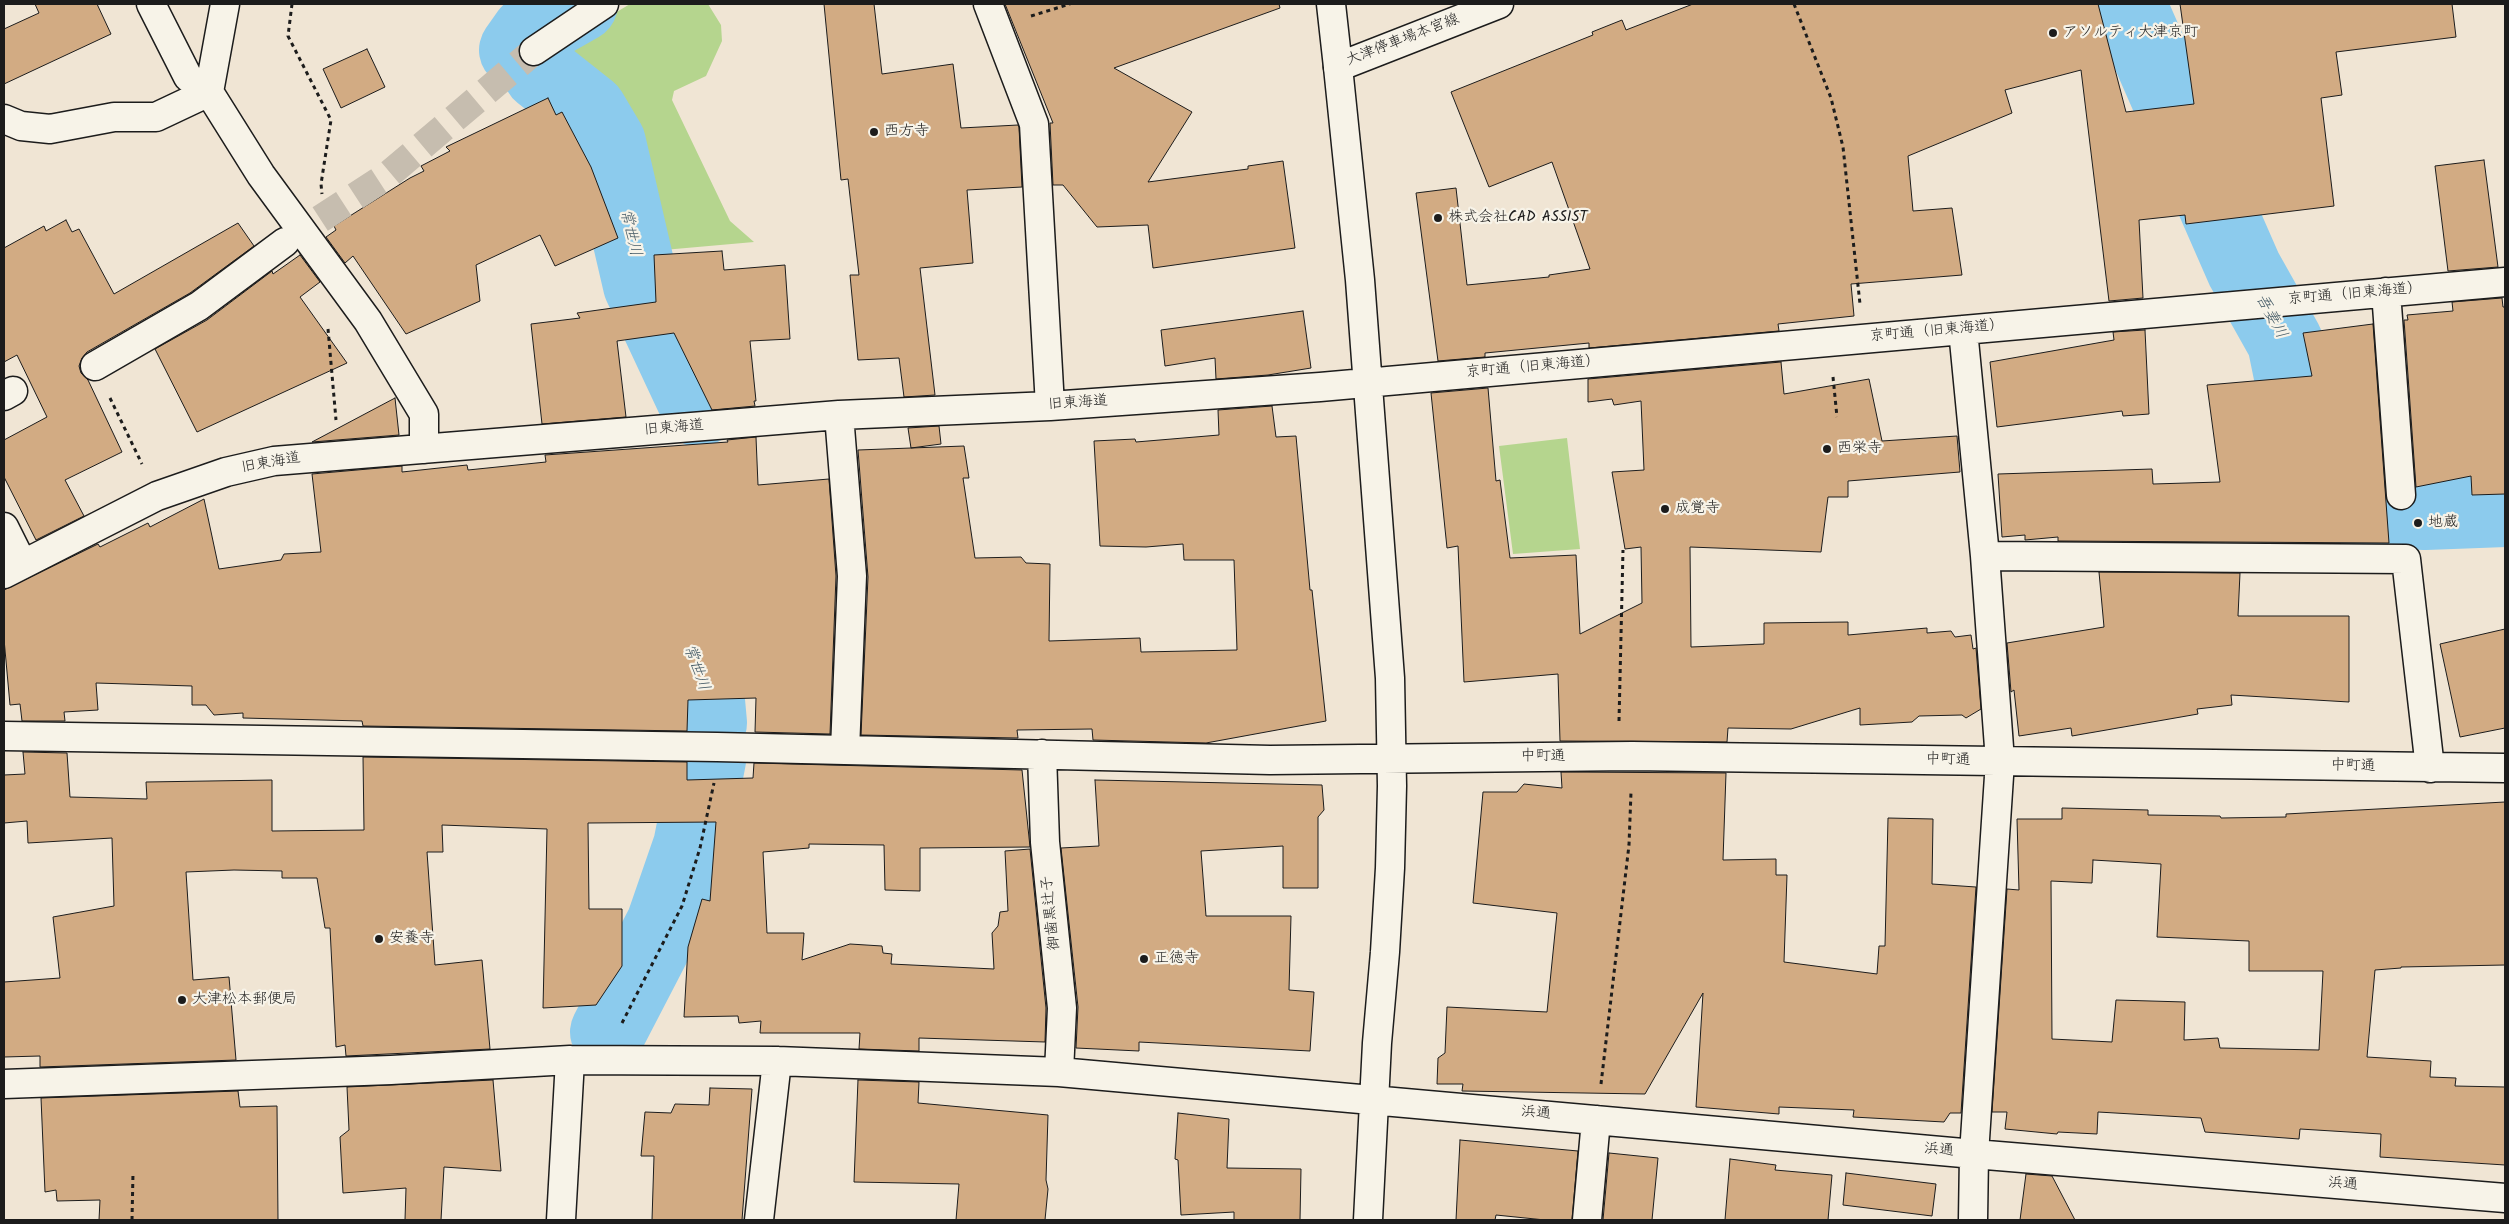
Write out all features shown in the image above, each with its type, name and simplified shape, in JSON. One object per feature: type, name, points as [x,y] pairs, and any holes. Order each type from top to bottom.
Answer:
[{"type":"street","points":[[151,4],[188,77],[209,92],[261,175],[368,321],[424,414],[424,449]]},
{"type":"street","points":[[209,92],[225,4]]},
{"type":"street","points":[[534,51],[604,4]]},
{"type":"street","points":[[988,4],[1034,124],[1050,406]]},
{"type":"street","name":"大津停車場本宮線","points":[[1331,4],[1338,67],[1499,4]]},
{"type":"street","points":[[1338,67],[1360,280],[1390,678],[1392,757],[1389,878],[1368,1220]]},
{"type":"street","points":[[4,119],[21,126],[50,129],[114,117],[156,117],[209,92]]},
{"type":"street","points":[[95,366],[199,306],[284,242]]},
{"type":"street","name":"京町通（旧東海道）","points":[[1368,383],[2505,282]]},
{"type":"street","points":[[2386,292],[2401,494]]},
{"type":"street","points":[[1963,330],[1985,556],[2000,761],[1974,1154],[1973,1220]]},
{"type":"street","name":"旧東海道","points":[[13,568],[157,496],[226,472],[274,461],[839,415],[1050,406],[1368,383]]},
{"type":"street","points":[[839,415],[852,576],[845,750]]},
{"type":"street","points":[[4,527],[13,568]]},
{"type":"street","points":[[1985,556],[2406,559],[2430,768]]},
{"type":"street","name":"中町通","points":[[4,736],[717,747],[1270,760],[1392,757],[1625,756],[2505,768]]},
{"type":"street","name":"御歯黒辻子","points":[[1042,754],[1045,842],[1062,1008],[1059,1072]]},
{"type":"street","points":[[561,1220],[570,1060]]},
{"type":"street","name":"浜通","points":[[4,1084],[391,1070],[570,1060],[777,1061],[1059,1072],[1974,1154],[2505,1198]]},
{"type":"street","points":[[759,1220],[777,1061]]},
{"type":"street","points":[[1587,1220],[1596,1120]]},
{"type":"path","points":[[292,4],[288,36],[331,120],[320,184],[323,200]]},
{"type":"path","points":[[1794,4],[1831,98],[1843,147],[1864,339]]},
{"type":"path","points":[[327,322],[339,455]]},
{"type":"path","points":[[95,366],[157,496]]},
{"type":"path","points":[[1596,1120],[1629,845],[1625,756],[1623,550]]},
{"type":"path","points":[[604,1060],[682,906],[700,848],[717,769],[717,747]]},
{"type":"path","points":[[132,1220],[133,1174]]},
{"type":"green space","points":[[630,4],[708,4],[721,25],[722,41],[706,76],[674,91],[672,100],[730,221],[754,242],[641,252],[615,145],[591,106],[542,57]]},
{"type":"green space","points":[[1567,438],[1580,549],[1513,554],[1499,446]]},
{"type":"building","points":[[35,4],[97,4],[111,34],[4,84],[4,29],[39,13]]},
{"type":"building","points":[[824,4],[874,4],[882,74],[953,64],[961,128],[1018,125],[1019,127],[1022,187],[967,190],[973,263],[920,268],[935,395],[904,397],[899,358],[858,360],[850,275],[859,275],[848,179],[841,180]]},
{"type":"building","points":[[1005,4],[1279,4],[1280,8],[1114,68],[1192,112],[1148,182],[1248,169],[1248,166],[1283,161],[1295,248],[1153,268],[1148,225],[1097,227],[1063,185],[1053,185],[1050,123],[1053,123]]},
{"type":"building","points":[[1693,4],[2098,4],[2126,112],[2194,104],[2180,4],[2452,4],[2456,37],[2336,52],[2342,95],[2321,98],[2334,206],[2186,224],[2185,215],[2139,220],[2143,298],[2109,301],[2081,70],[2005,90],[2012,113],[1908,156],[1913,211],[1952,208],[1962,275],[1851,284],[1854,316],[1778,324],[1779,331],[1589,348],[1589,343],[1485,353],[1485,357],[1438,361],[1416,193],[1456,188],[1467,285],[1549,277],[1549,275],[1590,269],[1552,162],[1489,187],[1451,92],[1593,35],[1592,32],[1622,20],[1626,30]]},
{"type":"building","points":[[367,49],[385,87],[341,108],[323,69]]},
{"type":"building","points":[[548,98],[556,115],[562,112],[591,167],[618,238],[555,266],[540,235],[476,265],[480,301],[406,334],[353,256],[345,263],[326,237],[336,230],[334,226],[424,171],[421,166],[450,151],[446,147]]},
{"type":"building","points":[[2484,160],[2498,267],[2448,271],[2435,166]]},
{"type":"building","points":[[66,220],[72,232],[79,229],[114,294],[238,223],[254,246],[190,293],[87,352],[82,358],[79,366],[81,373],[88,380],[122,452],[65,480],[84,516],[36,540],[4,477],[4,440],[47,417],[17,355],[4,362],[4,248],[44,226],[46,231]]},
{"type":"building","points":[[722,251],[724,270],[785,265],[790,339],[750,341],[755,406],[712,410],[674,333],[617,341],[626,417],[542,424],[531,324],[580,318],[577,313],[656,302],[654,255]]},
{"type":"building","points":[[300,255],[320,282],[300,297],[347,363],[197,432],[155,349],[207,320],[272,271],[273,274]]},
{"type":"building","points":[[2502,298],[2503,307],[2505,307],[2505,494],[2472,495],[2471,476],[2416,487],[2404,320],[2408,320],[2407,315],[2453,311],[2452,302]]},
{"type":"building","points":[[1303,311],[1311,368],[1268,375],[1216,379],[1215,358],[1165,366],[1161,330]]},
{"type":"building","points":[[2373,324],[2389,543],[2058,541],[2058,537],[2025,540],[2025,535],[2002,537],[1998,474],[2152,469],[2153,484],[2220,482],[2207,385],[2312,376],[2303,333]]},
{"type":"building","points":[[2145,330],[2149,414],[2123,416],[2122,411],[1997,427],[1990,362],[2114,340],[2113,332]]},
{"type":"building","points":[[1781,362],[1784,394],[1869,379],[1882,441],[1957,436],[1960,472],[1848,481],[1848,497],[1828,497],[1821,552],[1690,547],[1691,647],[1764,644],[1764,623],[1848,622],[1848,635],[1927,628],[1927,633],[1951,631],[1955,637],[1971,635],[1973,649],[1976,648],[1981,709],[1966,718],[1962,715],[1919,716],[1912,722],[1860,725],[1860,708],[1791,729],[1728,728],[1727,742],[1560,741],[1558,674],[1464,682],[1458,546],[1447,548],[1431,393],[1488,388],[1496,481],[1500,480],[1510,558],[1576,555],[1580,634],[1642,603],[1641,547],[1625,549],[1612,472],[1644,470],[1641,401],[1614,405],[1612,399],[1588,402],[1588,379]]},
{"type":"building","points":[[395,398],[399,435],[312,442]]},
{"type":"building","points":[[1272,406],[1276,437],[1296,436],[1310,590],[1312,590],[1326,721],[1206,743],[1093,740],[1092,729],[1017,730],[1018,738],[861,735],[868,577],[858,450],[964,446],[969,478],[963,478],[975,558],[1021,557],[1026,563],[1050,564],[1049,641],[1140,638],[1141,652],[1237,650],[1234,560],[1184,560],[1183,544],[1146,547],[1100,546],[1094,441],[1135,439],[1136,442],[1219,435],[1218,410]]},
{"type":"building","points":[[939,426],[941,444],[911,448],[908,428]]},
{"type":"building","points":[[756,437],[758,485],[829,479],[836,576],[830,734],[755,732],[756,698],[688,700],[687,731],[363,726],[362,721],[243,718],[243,713],[214,715],[206,705],[192,705],[192,686],[96,683],[98,710],[64,712],[65,721],[22,721],[20,704],[10,705],[4,639],[4,590],[98,544],[100,547],[148,523],[150,527],[204,499],[219,569],[281,560],[284,554],[321,552],[312,474],[402,466],[402,472],[467,465],[468,470],[546,462],[545,455],[728,442],[727,440]]},
{"type":"building","points":[[2099,572],[2240,573],[2238,616],[2349,616],[2349,702],[2231,695],[2232,705],[2197,709],[2198,714],[2072,736],[2071,728],[2019,736],[2014,690],[2011,692],[2007,643],[2104,627]]},
{"type":"building","points":[[2505,629],[2505,728],[2460,737],[2440,644]]},
{"type":"building","points":[[23,752],[67,753],[70,797],[147,799],[146,782],[272,780],[272,831],[364,830],[363,757],[687,762],[687,780],[753,778],[754,763],[1022,770],[1030,847],[920,848],[920,891],[885,890],[884,845],[809,844],[809,848],[763,852],[767,933],[804,933],[802,960],[850,944],[882,946],[883,953],[892,954],[891,964],[994,969],[992,933],[998,926],[1000,912],[1008,911],[1005,851],[1030,849],[1046,1008],[1045,1042],[919,1038],[919,1051],[859,1049],[860,1033],[760,1033],[761,1021],[739,1023],[738,1016],[684,1017],[688,947],[702,899],[710,901],[716,822],[588,823],[589,909],[622,909],[622,966],[596,1005],[543,1008],[547,829],[442,825],[443,852],[427,852],[435,965],[482,960],[490,1049],[346,1056],[345,1045],[336,1047],[330,928],[325,928],[317,878],[282,878],[282,871],[234,870],[186,872],[193,980],[229,977],[236,1060],[40,1067],[40,1056],[4,1057],[4,982],[60,978],[53,917],[114,906],[112,838],[28,843],[27,821],[4,823],[4,775],[25,774]]},
{"type":"building","points":[[1561,772],[1726,773],[1723,860],[1776,859],[1776,875],[1787,875],[1784,962],[1877,974],[1879,946],[1885,946],[1888,818],[1933,819],[1932,884],[1976,887],[1961,1113],[1950,1113],[1944,1122],[1853,1117],[1854,1110],[1779,1107],[1779,1114],[1696,1107],[1703,993],[1645,1094],[1462,1091],[1463,1084],[1437,1084],[1438,1058],[1445,1053],[1447,1007],[1547,1012],[1557,913],[1473,903],[1483,792],[1517,792],[1524,784],[1562,788]]},
{"type":"building","points":[[1095,780],[1322,785],[1324,810],[1318,817],[1318,888],[1283,888],[1283,846],[1201,851],[1206,916],[1291,916],[1289,990],[1314,992],[1310,1051],[1139,1042],[1139,1051],[1076,1048],[1078,1007],[1061,848],[1099,846]]},
{"type":"building","points":[[2505,802],[2505,965],[2401,967],[2375,970],[2367,1057],[2431,1061],[2430,1077],[2456,1078],[2455,1086],[2505,1087],[2505,1165],[2380,1157],[2381,1134],[2300,1129],[2299,1139],[2205,1132],[2201,1118],[2098,1112],[2097,1134],[2058,1132],[2057,1134],[2005,1129],[2007,1112],[1992,1112],[2007,889],[2019,890],[2017,819],[2062,819],[2062,808],[2148,810],[2148,815],[2220,816],[2221,818],[2286,817],[2286,814]],"holes":[[[2093,860],[2161,864],[2157,937],[2249,941],[2249,971],[2323,971],[2319,1050],[2220,1048],[2218,1038],[2184,1040],[2185,1002],[2116,1000],[2112,1042],[2052,1039],[2051,881],[2092,883]]]},
{"type":"building","points":[[493,1080],[501,1171],[444,1167],[441,1220],[405,1220],[406,1188],[343,1193],[340,1137],[349,1130],[347,1087]]},
{"type":"building","points":[[858,1080],[919,1082],[918,1103],[1048,1115],[1046,1180],[1048,1189],[1045,1220],[956,1220],[959,1184],[854,1182]]},
{"type":"building","points":[[710,1088],[752,1089],[742,1220],[652,1220],[654,1156],[641,1156],[645,1112],[671,1113],[675,1104],[709,1105]]},
{"type":"building","points":[[238,1091],[240,1107],[277,1106],[278,1220],[99,1220],[100,1200],[57,1201],[56,1190],[45,1192],[41,1098]]},
{"type":"building","points":[[1178,1113],[1229,1119],[1227,1168],[1301,1169],[1300,1220],[1234,1220],[1234,1212],[1181,1215],[1178,1160],[1175,1159]]},
{"type":"building","points":[[1460,1140],[1578,1151],[1572,1220],[1545,1220],[1496,1215],[1495,1220],[1456,1220]]},
{"type":"building","points":[[1609,1153],[1658,1158],[1652,1220],[1603,1220]]},
{"type":"building","points":[[1730,1159],[1776,1165],[1775,1170],[1832,1175],[1828,1220],[1725,1220]]},
{"type":"building","points":[[1846,1173],[1936,1184],[1932,1216],[1843,1205]]},
{"type":"building","points":[[2026,1174],[2052,1176],[2075,1220],[2020,1220]]},
{"type":"waterway","name":"常世川","points":[[517,50],[529,33],[580,4]]},
{"type":"waterway","name":"吾妻川","points":[[2128,4],[2244,269],[2285,342],[2311,469],[2327,501],[2354,508],[2425,512],[2505,509]]},
{"type":"waterway","name":"常世川","points":[[541,73],[589,111],[608,143],[641,285],[699,409]]},
{"type":"waterway","name":"常世川","points":[[688,599],[685,640],[707,701],[709,723]]},
{"type":"waterway","name":"常世川","points":[[608,1032],[664,924],[691,846],[708,760]]},
{"type":"tunnel","points":[[285,242],[388,175],[534,51]]},
{"type":"place","name":"アソルティ大津京町","points":[[2053,33]]},
{"type":"place","name":"西方寺","points":[[874,132]]},
{"type":"place","name":"株式会社CAD ASSIST","points":[[1438,218]]},
{"type":"place","name":"西栄寺","points":[[1827,449]]},
{"type":"place","name":"成覚寺","points":[[1665,509]]},
{"type":"place","name":"地蔵","points":[[2418,523]]},
{"type":"place","name":"安養寺","points":[[379,939]]},
{"type":"place","name":"正徳寺","points":[[1144,959]]},
{"type":"place","name":"大津松本郵便局","points":[[182,1000]]}]
